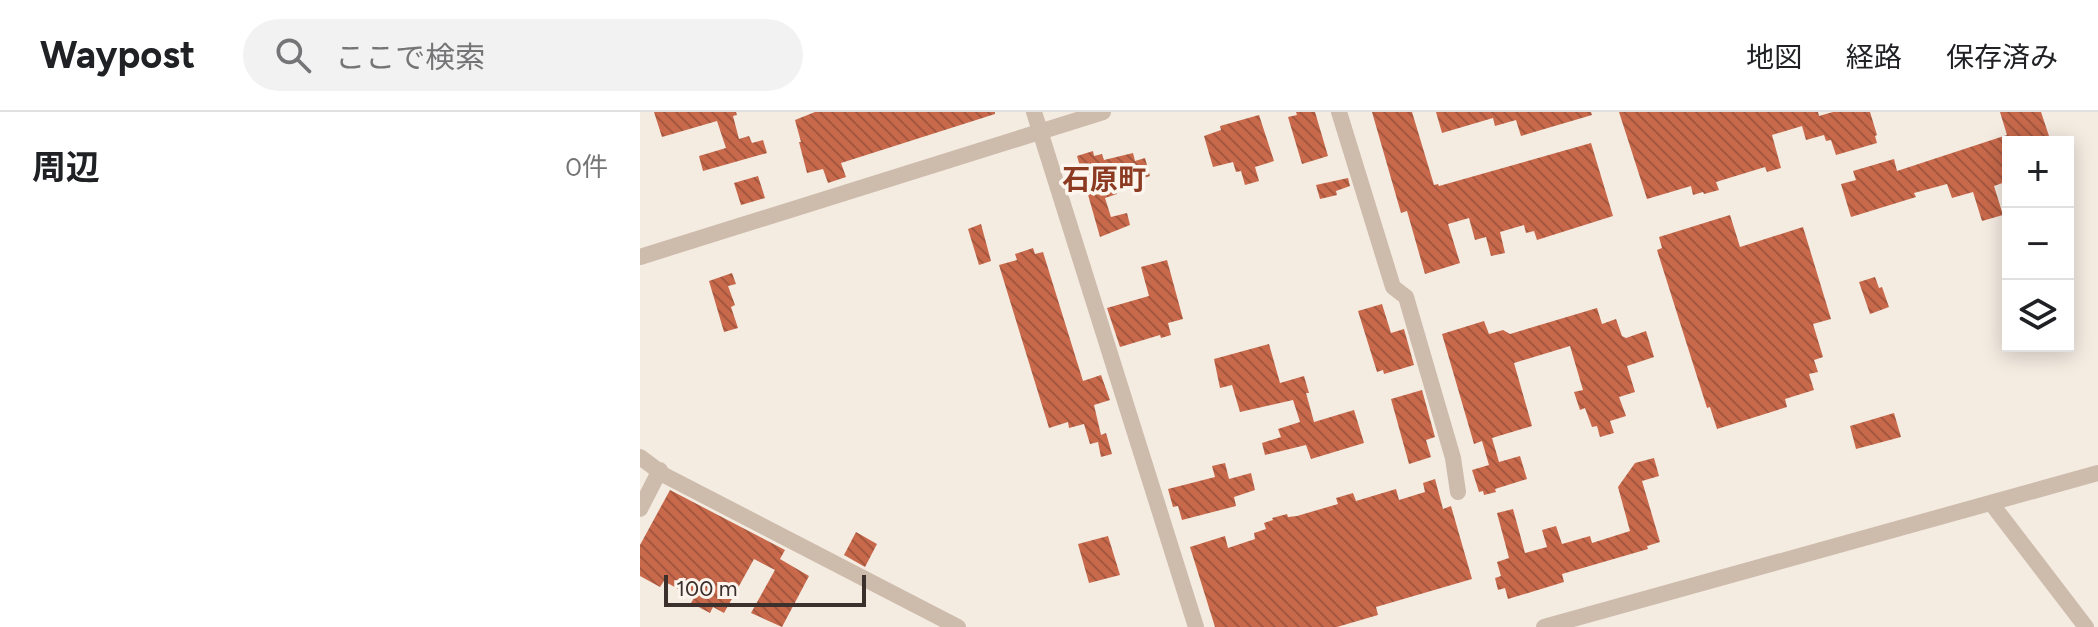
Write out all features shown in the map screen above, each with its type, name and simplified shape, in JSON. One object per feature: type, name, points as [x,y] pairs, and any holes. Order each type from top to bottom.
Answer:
[{"type":"street","points":[[1034,112],[1196,627]]},
{"type":"street","points":[[640,257],[1103,112]]},
{"type":"street","points":[[1339,112],[1393,287],[1406,297],[1453,458],[1458,492]]},
{"type":"street","points":[[640,457],[678,483],[958,627]]},
{"type":"street","points":[[640,509],[660,470]]},
{"type":"street","points":[[1544,627],[2098,473]]},
{"type":"street","points":[[1991,503],[2086,627]]},
{"type":"building","points":[[654,112],[736,112],[737,115],[733,116],[739,139],[749,136],[752,143],[763,140],[767,153],[703,171],[699,156],[726,148],[717,121],[662,137]]},
{"type":"building","points":[[815,112],[995,114],[841,163],[846,177],[828,183],[823,169],[807,173],[799,142],[795,120]]},
{"type":"building","points":[[1296,112],[1315,112],[1328,156],[1302,164],[1288,117],[1297,115]]},
{"type":"building","points":[[1372,112],[1412,112],[1434,185],[1439,186],[1591,143],[1613,216],[1537,240],[1534,231],[1526,233],[1524,225],[1500,232],[1505,253],[1491,256],[1486,237],[1475,240],[1469,218],[1448,224],[1460,263],[1425,274],[1407,211],[1401,213]]},
{"type":"building","points":[[1436,112],[1591,112],[1592,115],[1521,136],[1516,120],[1495,126],[1493,118],[1442,133]]},
{"type":"building","points":[[1619,112],[1818,112],[1819,116],[1833,112],[1870,112],[1877,143],[1836,155],[1831,140],[1826,141],[1824,135],[1806,140],[1802,126],[1772,135],[1781,168],[1767,172],[1765,167],[1716,182],[1719,190],[1704,194],[1693,195],[1691,186],[1647,199]]},
{"type":"building","points":[[2000,112],[2041,112],[2049,136],[2004,136],[2007,135]]},
{"type":"building","points":[[1259,115],[1274,161],[1255,167],[1259,181],[1245,185],[1241,171],[1236,172],[1233,162],[1213,167],[1204,136],[1221,130],[1220,126]]},
{"type":"building","points":[[2002,137],[2002,183],[1994,186],[2002,215],[1982,221],[1973,192],[1952,198],[1947,184],[1851,217],[1841,184],[1856,180],[1853,171],[1894,159],[1897,171]]},
{"type":"building","points":[[1093,151],[1094,156],[1102,154],[1104,160],[1133,153],[1135,161],[1145,158],[1150,176],[1126,184],[1127,187],[1116,190],[1117,194],[1105,198],[1111,217],[1127,213],[1130,225],[1100,237],[1077,156]]},
{"type":"building","points":[[758,176],[765,198],[741,205],[734,183]]},
{"type":"building","points":[[1348,178],[1350,186],[1336,191],[1337,195],[1320,199],[1316,185]]},
{"type":"building","points":[[1730,215],[1740,247],[1803,227],[1831,319],[1813,324],[1823,357],[1814,360],[1818,372],[1809,374],[1814,390],[1785,399],[1787,407],[1717,429],[1710,407],[1707,408],[1657,250],[1662,248],[1659,237]]},
{"type":"building","points":[[981,224],[991,261],[979,265],[968,229]]},
{"type":"building","points":[[1033,248],[1035,254],[1043,252],[1083,381],[1101,375],[1110,400],[1094,405],[1101,435],[1106,433],[1112,454],[1101,457],[1098,442],[1090,444],[1084,424],[1069,428],[1068,422],[1049,428],[999,265],[1017,260],[1015,254]]},
{"type":"building","points":[[1167,260],[1183,319],[1168,323],[1171,335],[1161,338],[1160,335],[1120,347],[1107,308],[1149,296],[1141,267]]},
{"type":"building","points":[[732,273],[736,284],[728,286],[735,305],[731,307],[738,328],[724,332],[709,281]]},
{"type":"building","points":[[1875,277],[1889,307],[1870,314],[1859,282]]},
{"type":"building","points":[[1382,304],[1391,333],[1404,329],[1414,365],[1384,374],[1383,370],[1377,372],[1358,311]]},
{"type":"building","points":[[1597,308],[1602,324],[1616,319],[1622,336],[1626,338],[1646,331],[1654,357],[1627,366],[1635,392],[1619,397],[1626,416],[1610,421],[1614,433],[1600,437],[1597,426],[1592,427],[1585,408],[1580,410],[1574,392],[1583,390],[1570,346],[1514,363],[1532,426],[1492,438],[1499,462],[1520,456],[1527,479],[1495,489],[1496,492],[1484,495],[1483,491],[1479,492],[1472,470],[1489,465],[1482,441],[1474,444],[1442,334],[1484,321],[1489,334],[1503,330],[1510,334]]},
{"type":"building","points":[[1269,344],[1280,383],[1304,376],[1314,422],[1354,410],[1364,443],[1311,459],[1306,445],[1265,455],[1262,443],[1281,437],[1278,429],[1300,422],[1293,400],[1240,412],[1232,385],[1220,388],[1214,359]]},
{"type":"building","points":[[1422,390],[1435,437],[1426,440],[1431,457],[1409,464],[1391,399]]},
{"type":"building","points":[[1894,413],[1901,437],[1856,449],[1850,426]]},
{"type":"building","points":[[1654,458],[1659,476],[1642,481],[1660,542],[1647,546],[1648,549],[1562,574],[1564,582],[1508,599],[1505,588],[1498,590],[1495,578],[1501,576],[1497,562],[1509,558],[1497,513],[1513,509],[1525,553],[1547,547],[1542,530],[1556,526],[1562,544],[1590,536],[1592,543],[1630,531],[1618,487],[1635,463]]},
{"type":"building","points":[[1225,463],[1229,479],[1251,473],[1255,490],[1234,497],[1236,506],[1182,520],[1178,506],[1173,507],[1168,489],[1215,477],[1212,466]]},
{"type":"building","points":[[1435,479],[1443,509],[1451,506],[1472,579],[1376,607],[1378,615],[1337,627],[1215,627],[1190,547],[1225,536],[1228,548],[1255,539],[1254,533],[1266,529],[1264,523],[1272,518],[1287,514],[1288,517],[1297,516],[1338,504],[1336,498],[1353,493],[1356,501],[1396,489],[1399,500],[1425,492],[1423,483]]},
{"type":"building","points":[[670,490],[785,550],[780,559],[809,576],[782,627],[751,613],[775,570],[754,559],[724,613],[713,607],[710,613],[691,603],[694,598],[664,581],[660,587],[640,576],[640,545]]},
{"type":"building","points":[[856,532],[877,544],[865,567],[844,555]]},
{"type":"building","points":[[1108,536],[1120,575],[1089,583],[1078,544]]},
{"type":"district","name":"石原町","points":[[1104,179]]}]
